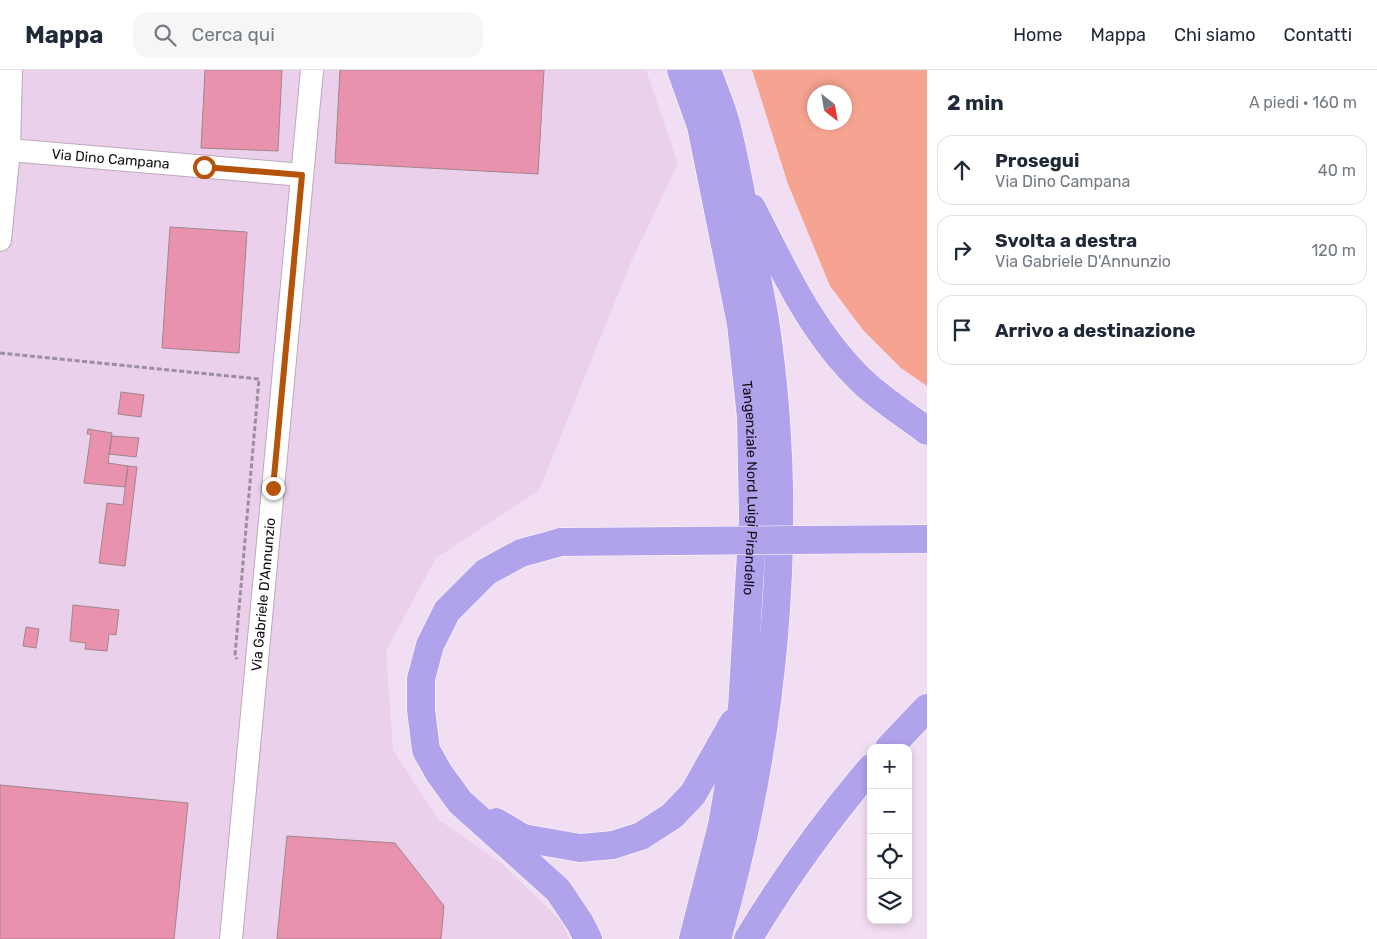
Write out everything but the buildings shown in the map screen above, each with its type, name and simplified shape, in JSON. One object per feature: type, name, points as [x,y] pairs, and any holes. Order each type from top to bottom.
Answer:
[{"type":"highway","name":"Tangenziale Nord Luigi Pirandello","points":[[681,70],[701,126],[741,324],[751,418],[753,518],[742,707],[722,825],[692,939]]},
{"type":"highway","name":"Tangenziale Nord Luigi Pirandello","points":[[707,70],[725,120],[765,321],[774,415],[777,493],[776,605],[770,688],[758,769],[731,892],[717,939]]},
{"type":"highway","points":[[736,175],[808,316],[863,382],[927,431]]},
{"type":"highway","points":[[588,939],[580,922],[558,890],[460,802],[439,773],[426,750],[421,710],[421,679],[430,645],[447,611],[486,572],[521,553],[561,542],[927,539]]},
{"type":"highway","points":[[460,802],[524,838],[580,848],[612,845],[641,836],[672,816],[693,794],[742,707]]},
{"type":"highway","points":[[894,744],[927,708]]},
{"type":"highway","points":[[748,939],[777,890],[826,822],[867,773]]},
{"type":"street","points":[[0,240],[9,150],[11,70]]},
{"type":"street","name":"Via Gabriele D'Annunzio","points":[[231,939],[312,70]]},
{"type":"street","name":"Via Dino Campana","points":[[9,150],[302,175]]},
{"type":"path","points":[[0,353],[258,380],[235,655],[238,663]]},
{"type":"shaded area","points":[[0,70],[646,70],[678,164],[631,262],[539,490],[436,558],[386,651],[393,750],[439,820],[501,863],[562,922],[569,939],[0,939]]},
{"type":"shaded area","points":[[752,70],[927,70],[927,386],[901,368],[863,330],[830,286],[788,184]]},
{"type":"route","points":[[204,167],[302,175],[273,488]]}]
